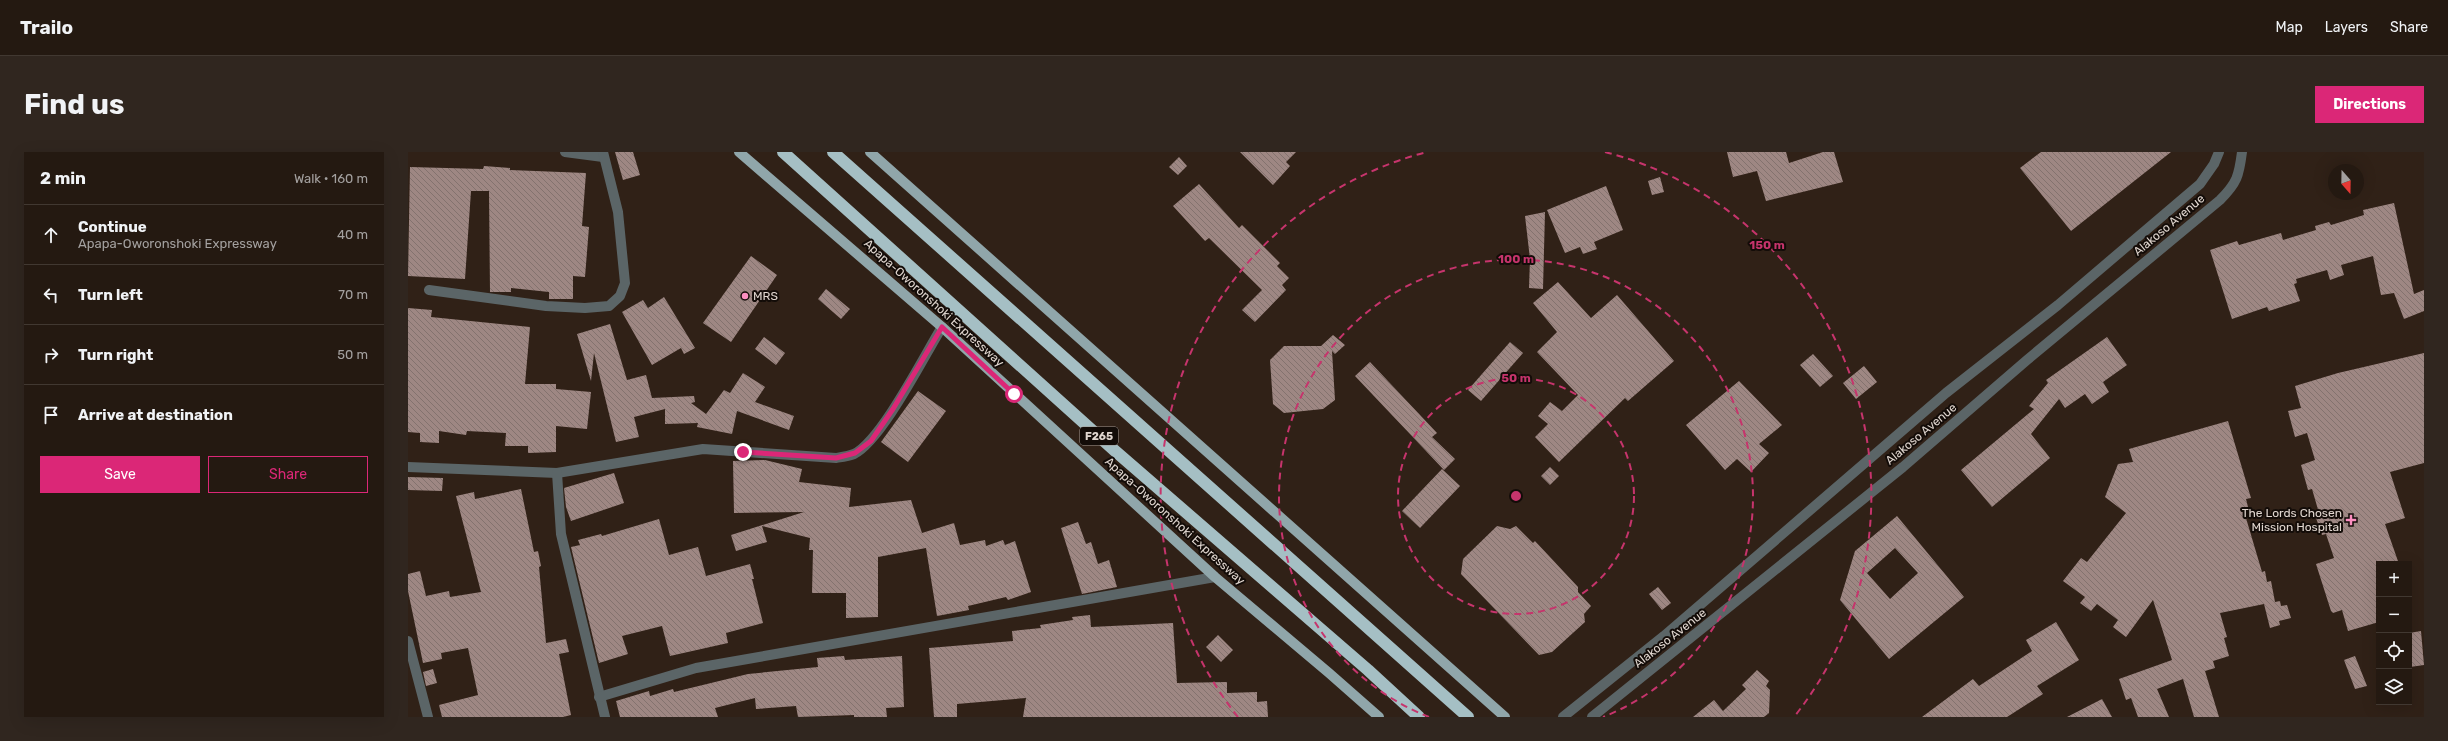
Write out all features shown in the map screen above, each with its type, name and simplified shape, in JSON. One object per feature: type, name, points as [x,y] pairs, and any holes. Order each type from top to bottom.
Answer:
[{"type":"highway","name":"Apapa-Oworonshoki Expressway","points":[[782,152],[1108,445],[1368,670],[1420,717]]},
{"type":"highway","name":"F265","points":[[833,152],[1468,717]]},
{"type":"main road","name":"Apapa-Oworonshoki Expressway","points":[[739,152],[942,327],[1215,577],[1379,717]]},
{"type":"main road","points":[[870,152],[1505,717]]},
{"type":"street","points":[[429,290],[546,306],[585,308],[609,306],[620,296],[625,283],[618,212],[603,154],[565,152]]},
{"type":"street","name":"Alakoso Avenue","points":[[1563,717],[1664,636],[1946,393],[2058,304],[2200,184],[2214,164],[2219,152]]},
{"type":"street","name":"Alakoso Avenue","points":[[1592,717],[1903,467],[2027,360],[2220,200],[2234,185],[2239,175],[2242,152]]},
{"type":"street","points":[[408,467],[557,473],[703,449],[836,458],[855,453],[871,441],[893,409],[942,327]]},
{"type":"street","points":[[557,473],[561,534],[605,717]]},
{"type":"street","points":[[600,697],[696,668],[1215,577]]},
{"type":"street","points":[[408,641],[428,717]]},
{"type":"building","points":[[615,152],[633,152],[640,175],[623,180]]},
{"type":"building","points":[[1240,152],[1296,152],[1286,162],[1290,166],[1273,185]]},
{"type":"building","points":[[1727,152],[1786,152],[1789,163],[1823,152],[1834,152],[1843,182],[1766,201],[1757,171],[1733,177]]},
{"type":"building","points":[[2041,152],[2171,152],[2071,231],[2020,168]]},
{"type":"building","points":[[1179,157],[1187,166],[1178,175],[1169,167]]},
{"type":"building","points":[[484,166],[510,168],[510,170],[586,173],[582,226],[589,227],[585,277],[573,276],[573,299],[549,299],[549,292],[511,288],[511,292],[490,292],[489,191],[471,191],[465,279],[408,276],[410,167],[483,169]]},
{"type":"building","points":[[1660,177],[1664,192],[1652,195],[1648,181]]},
{"type":"building","points":[[1199,184],[1239,228],[1242,225],[1280,263],[1277,266],[1289,278],[1282,285],[1286,290],[1255,322],[1242,310],[1262,290],[1209,238],[1205,241],[1173,206]]},
{"type":"building","points":[[1606,186],[1623,230],[1594,242],[1597,249],[1583,254],[1580,247],[1565,253],[1547,210]]},
{"type":"building","points":[[2394,203],[2414,294],[2424,290],[2424,311],[2404,319],[2394,293],[2381,295],[2373,256],[2341,265],[2344,275],[2330,280],[2327,270],[2296,279],[2297,283],[2294,284],[2300,301],[2269,311],[2267,307],[2232,319],[2210,250],[2237,241],[2239,245],[2281,233],[2283,240],[2316,230],[2315,226],[2329,222],[2331,225],[2364,215],[2363,210]]},
{"type":"building","points":[[1545,212],[1543,289],[1529,288],[1530,259],[1525,216]]},
{"type":"building","points":[[751,256],[777,275],[731,342],[703,323]]},
{"type":"building","points":[[1558,282],[1591,318],[1617,295],[1674,361],[1628,401],[1625,398],[1559,462],[1535,437],[1548,424],[1538,416],[1550,402],[1562,411],[1578,395],[1537,352],[1557,332],[1533,303]]},
{"type":"building","points":[[826,289],[850,309],[841,319],[818,299]]},
{"type":"building","points":[[664,297],[695,348],[684,354],[681,348],[652,365],[622,312],[643,300],[648,308]]},
{"type":"building","points":[[408,308],[432,310],[431,317],[530,327],[525,384],[556,384],[556,389],[591,392],[587,429],[556,426],[556,452],[528,453],[528,446],[505,446],[506,433],[467,431],[466,435],[439,431],[439,443],[420,442],[420,433],[408,432]]},
{"type":"building","points":[[610,324],[627,380],[646,375],[652,398],[694,396],[695,402],[691,403],[706,414],[724,390],[730,393],[743,373],[765,387],[755,402],[794,416],[789,430],[737,411],[732,434],[697,427],[698,423],[665,424],[665,409],[634,417],[639,437],[616,442],[594,353],[591,381],[577,334]]},
{"type":"building","points":[[1333,335],[1345,345],[1335,354],[1332,351],[1335,400],[1323,409],[1284,413],[1273,404],[1270,360],[1284,346],[1321,346]]},
{"type":"building","points":[[764,337],[785,353],[776,365],[755,349]]},
{"type":"building","points":[[2107,337],[2127,365],[2103,382],[2109,392],[2092,404],[2085,394],[2065,408],[2059,399],[2031,434],[2050,458],[1992,507],[1961,470],[2034,409],[2029,406],[2048,383],[2046,380]]},
{"type":"building","points":[[1510,342],[1523,353],[1481,401],[1468,390]]},
{"type":"building","points":[[2424,353],[2424,463],[2390,472],[2405,518],[2385,524],[2398,561],[2376,561],[2376,623],[2348,631],[2342,610],[2333,613],[2331,611],[2316,564],[2334,558],[2326,534],[2322,535],[2315,515],[2319,513],[2312,489],[2308,490],[2301,465],[2315,460],[2307,433],[2295,437],[2288,411],[2301,408],[2295,386],[2338,373]]},
{"type":"building","points":[[1813,354],[1833,376],[1820,387],[1800,365]]},
{"type":"building","points":[[1370,362],[1437,433],[1432,437],[1455,459],[1444,470],[1355,376]]},
{"type":"building","points":[[1864,366],[1877,382],[1856,399],[1843,383]]},
{"type":"building","points":[[1739,381],[1782,425],[1759,444],[1769,453],[1751,472],[1737,459],[1725,470],[1686,425]]},
{"type":"building","points":[[918,391],[946,411],[908,462],[881,442]]},
{"type":"building","points":[[2228,421],[2251,498],[2246,499],[2248,507],[2243,508],[2262,572],[2265,571],[2267,582],[2271,581],[2275,602],[2280,601],[2281,606],[2287,605],[2291,618],[2279,621],[2280,625],[2270,628],[2264,604],[2220,613],[2227,637],[2224,638],[2229,656],[2213,661],[2215,668],[2205,671],[2219,717],[2194,717],[2183,679],[2157,689],[2169,717],[2138,717],[2131,698],[2126,700],[2119,679],[2172,660],[2153,600],[2126,637],[2113,627],[2118,620],[2097,604],[2091,611],[2080,603],[2085,597],[2063,581],[2081,558],[2087,562],[2126,513],[2105,497],[2118,464],[2133,462],[2129,449]]},
{"type":"building","points":[[765,460],[802,469],[799,482],[851,488],[849,507],[911,500],[922,533],[954,523],[960,545],[985,540],[986,546],[1003,540],[1005,545],[1015,541],[1031,592],[1008,600],[1006,597],[968,606],[969,610],[937,616],[926,548],[878,557],[878,617],[846,618],[846,593],[812,593],[813,550],[809,550],[810,538],[762,526],[767,542],[736,551],[731,535],[804,512],[734,513],[733,461]]},
{"type":"building","points":[[1550,467],[1559,476],[1550,485],[1541,476]]},
{"type":"building","points":[[1442,469],[1460,486],[1420,528],[1402,511]]},
{"type":"building","points":[[614,473],[624,503],[571,521],[566,507],[564,488]]},
{"type":"building","points":[[408,477],[443,478],[442,491],[408,490]]},
{"type":"building","points":[[521,489],[534,552],[538,551],[541,566],[539,567],[546,643],[566,639],[569,652],[559,654],[571,715],[563,717],[442,717],[439,705],[478,695],[468,648],[441,653],[442,659],[423,663],[408,591],[408,574],[420,571],[426,596],[449,591],[450,597],[481,592],[456,496],[474,492],[475,499]]},
{"type":"building","points":[[1897,516],[1964,597],[1889,659],[1840,600],[1855,551]],"holes":[[[1895,548],[1918,573],[1890,599],[1867,573]]]},
{"type":"building","points":[[659,519],[669,555],[698,547],[706,576],[750,564],[754,579],[752,579],[763,623],[726,633],[728,643],[670,656],[662,626],[622,636],[628,654],[599,663],[571,547],[580,545],[578,540],[601,534],[602,536]]},
{"type":"building","points":[[1078,522],[1086,544],[1091,542],[1098,564],[1109,560],[1117,587],[1082,594],[1061,528]]},
{"type":"building","points":[[1497,526],[1510,529],[1516,526],[1533,543],[1535,541],[1578,587],[1578,592],[1591,606],[1584,614],[1585,622],[1552,652],[1539,655],[1461,574],[1463,559]]},
{"type":"building","points":[[1658,587],[1671,603],[1662,610],[1649,594]]},
{"type":"building","points":[[1090,615],[1091,627],[1173,623],[1177,683],[1227,682],[1227,693],[1257,692],[1257,702],[1267,701],[1268,717],[1023,717],[1026,698],[957,704],[957,717],[934,717],[929,648],[1013,641],[1012,631],[1041,628],[1040,625],[1073,620],[1072,617]]},
{"type":"building","points":[[2056,622],[2079,660],[2037,686],[2043,694],[2007,717],[1922,717],[1973,679],[1979,686],[2032,651],[2026,640]]},
{"type":"building","points":[[2421,631],[2424,665],[2412,667],[2412,632]]},
{"type":"building","points":[[1218,635],[1233,650],[1221,662],[1206,647]]},
{"type":"building","points":[[844,656],[845,660],[902,656],[904,707],[886,708],[887,717],[854,717],[854,715],[798,717],[796,706],[756,709],[755,698],[715,708],[718,717],[620,717],[616,701],[649,691],[650,696],[673,689],[674,692],[748,674],[818,667],[817,658]]},
{"type":"building","points":[[2355,656],[2367,686],[2355,689],[2344,660]]},
{"type":"building","points":[[433,669],[437,683],[426,686],[423,672]]},
{"type":"building","points":[[1757,670],[1769,681],[1766,686],[1770,690],[1769,713],[1764,717],[1693,717],[1714,700],[1723,711],[1746,689],[1742,685]]},
{"type":"building","points":[[2102,699],[2112,717],[2067,717]]},
{"type":"place","name":"MRS","points":[[745,296]]},
{"type":"place","name":"The Lords Chosen Mission Hospital","points":[[2351,520]]},
{"type":"route","points":[[743,452],[810,455],[836,458],[846,457],[855,453],[871,441],[893,409],[942,327],[1014,394]]}]
